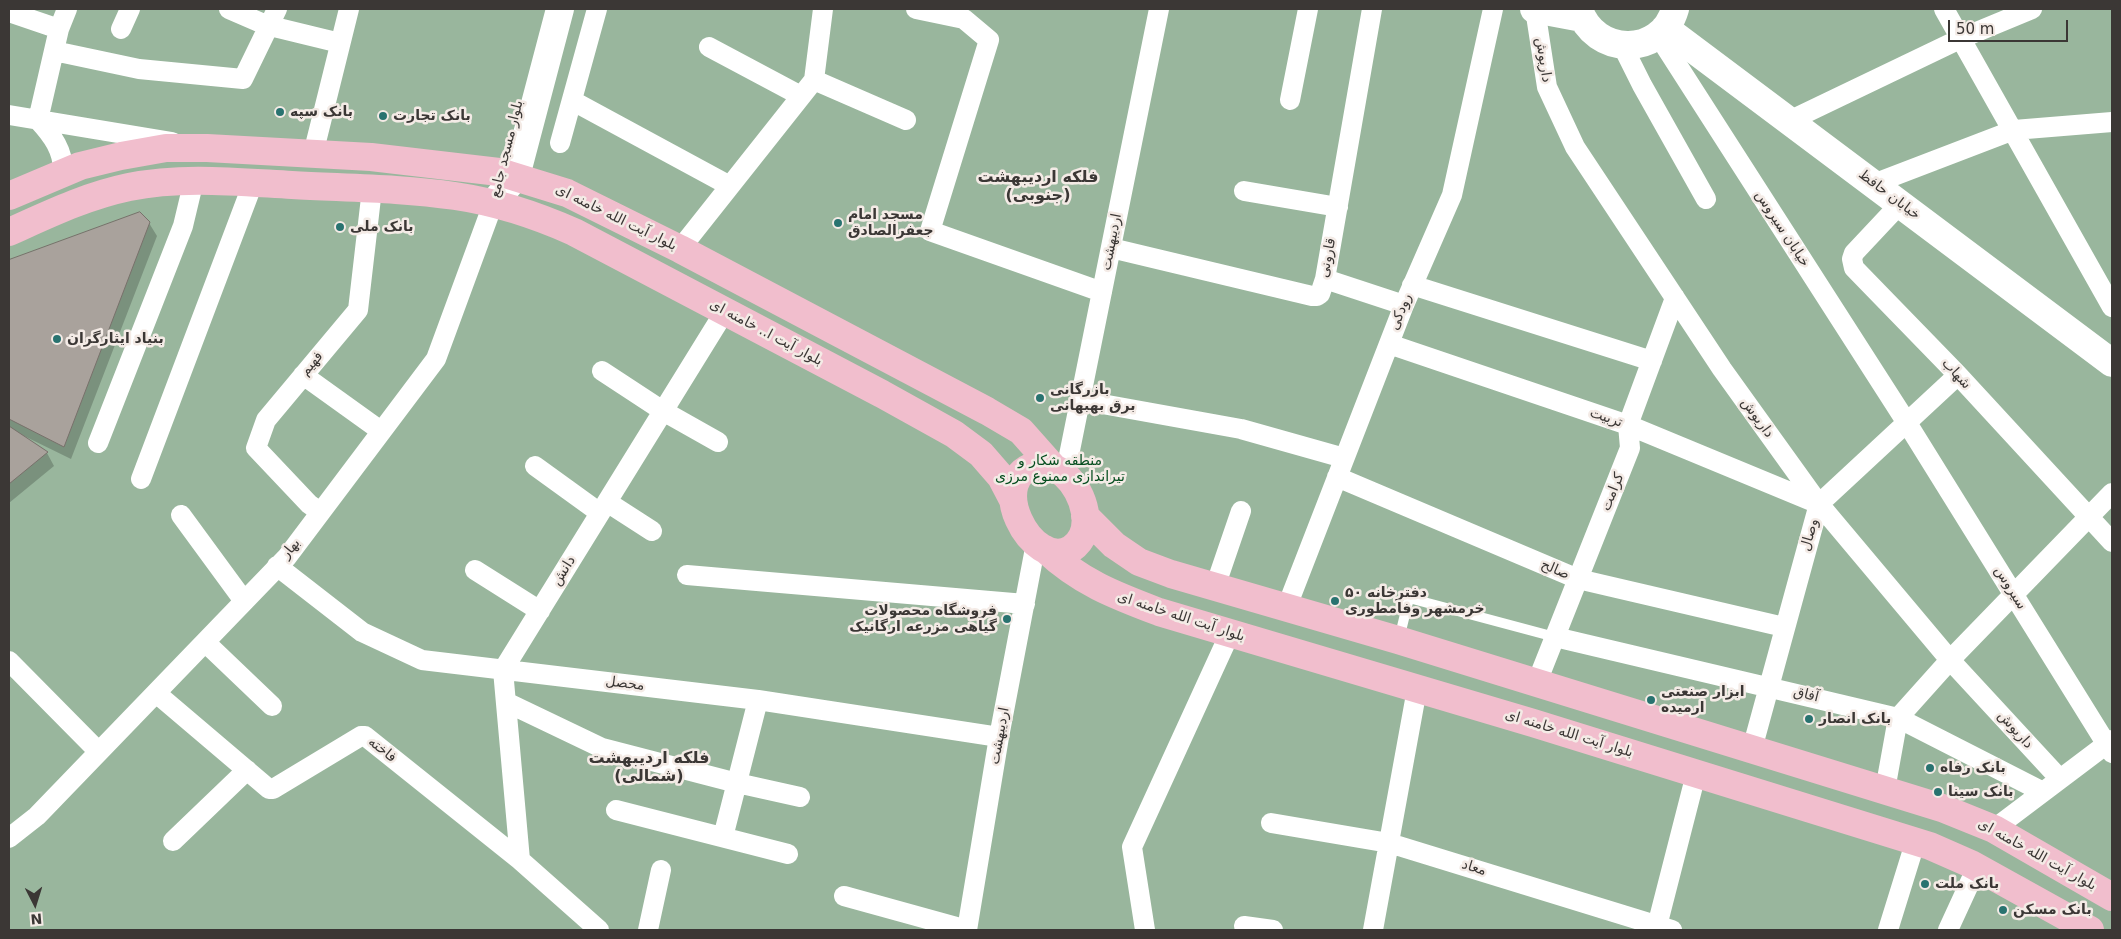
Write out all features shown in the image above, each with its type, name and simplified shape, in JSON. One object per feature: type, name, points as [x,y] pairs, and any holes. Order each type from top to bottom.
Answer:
[{"type":"main road","name":"بلوار مسجد جامع","points":[[507,174],[546,9]]},
{"type":"main road","name":"بلوار مسجد جامع","points":[[493,204],[507,174],[560,9]]},
{"type":"main road","points":[[1534,9],[1571,13],[1602,39],[1622,45],[1645,42],[1666,24]]},
{"type":"main road","name":"خیابان حافظ","points":[[1666,24],[1789,121],[2112,363]]},
{"type":"main road","name":"بلوار آیت الله خامنه ای","points":[[9,196],[80,166],[166,148],[207,148],[371,157],[507,174],[567,193],[680,249],[988,411],[1021,431],[1059,471]]},
{"type":"main road","points":[[9,232],[91,196],[132,187],[194,180],[372,189],[455,196],[493,204]]},
{"type":"main road","name":"بلوار آیت ا.. خامنه ای","points":[[493,204],[541,217],[574,232],[954,434],[986,460],[1001,477],[1013,500]]},
{"type":"main road","points":[[1040,464],[1059,471],[1075,487],[1082,502],[1085,516],[1084,530],[1078,543],[1069,550],[1058,552],[1041,546],[1023,530],[1016,515],[1013,500],[1014,486],[1020,474],[1030,466],[1040,464]]},
{"type":"main road","name":"بلوار آیت الله خامنه ای","points":[[1085,516],[1114,545],[1139,562],[1171,574],[1537,682],[1942,808],[1994,829],[2112,897]]},
{"type":"main road","name":"بلوار آیت الله خامنه ای","points":[[1041,546],[1080,578],[1113,595],[1159,612],[1930,846],[1977,867],[2090,930]]},
{"type":"main road","points":[[1417,689],[1428,650]]},
{"type":"main road","points":[[1977,867],[1994,829]]},
{"type":"street","points":[[38,120],[59,29],[67,9]]},
{"type":"street","points":[[121,29],[130,9]]},
{"type":"street","points":[[230,9],[273,17],[340,43]]},
{"type":"street","points":[[313,154],[348,9]]},
{"type":"street","points":[[560,142],[573,101],[597,9]]},
{"type":"street","points":[[680,249],[814,80],[824,9]]},
{"type":"street","points":[[916,9],[964,19],[989,40],[930,231],[1102,292]]},
{"type":"street","name":"اردیبهشت","points":[[1059,471],[1080,400],[1159,9]]},
{"type":"street","points":[[1290,100],[1308,9]]},
{"type":"street","name":"قارونی","points":[[1111,248],[1312,296],[1320,294],[1325,279],[1372,9]]},
{"type":"street","name":"رودکی","points":[[1286,608],[1404,304],[1452,195],[1493,9]]},
{"type":"street","name":"داریوش","points":[[1534,9],[1547,87],[1575,147],[1722,369],[1819,504],[1950,660],[2060,779]]},
{"type":"street","points":[[1944,9],[2014,130],[2112,307]]},
{"type":"street","points":[[1789,121],[1962,38],[2032,9]]},
{"type":"street","points":[[9,12],[59,29]]},
{"type":"street","points":[[54,51],[139,69],[243,79],[273,17]]},
{"type":"street","name":"خیابان سیروس","points":[[1666,24],[1907,422]]},
{"type":"street","points":[[1622,45],[1642,86],[1706,199]]},
{"type":"street","points":[[708,47],[801,96]]},
{"type":"street","points":[[814,80],[906,120]]},
{"type":"street","points":[[573,101],[730,186]]},
{"type":"street","points":[[9,115],[207,148]]},
{"type":"street","points":[[38,120],[51,134],[59,150],[63,164],[63,173]]},
{"type":"street","points":[[1873,184],[2014,130],[2112,122]]},
{"type":"street","points":[[98,443],[183,226],[194,180]]},
{"type":"street","points":[[141,479],[253,183]]},
{"type":"street","name":"فهیم","points":[[320,512],[256,448],[266,420],[358,310],[372,189]]},
{"type":"street","points":[[1244,191],[1338,207]]},
{"type":"street","name":"بهار","points":[[9,838],[37,816],[278,566],[320,512],[436,359],[493,204]]},
{"type":"street","name":"شهاب","points":[[1900,204],[1854,252],[1852,259],[1854,268],[1958,375],[2112,542]]},
{"type":"street","points":[[1325,279],[1404,304]]},
{"type":"street","points":[[1412,285],[1652,361]]},
{"type":"street","name":"کرامت","points":[[1537,682],[1630,448],[1628,425],[1675,298]]},
{"type":"street","name":"دانش","points":[[503,670],[725,311]]},
{"type":"street","name":"تربیت","points":[[1389,344],[1628,425],[1819,504]]},
{"type":"street","points":[[602,371],[663,411],[718,442]]},
{"type":"street","points":[[303,375],[381,431]]},
{"type":"street","name":"وصال","points":[[1752,749],[1819,504],[1958,375]]},
{"type":"street","points":[[1080,400],[1241,429],[1344,458]]},
{"type":"street","name":"سیروس","points":[[1907,422],[2110,746]]},
{"type":"street","points":[[535,466],[604,507],[652,531]]},
{"type":"street","name":"صالح","points":[[1337,477],[1578,579],[1784,627]]},
{"type":"street","points":[[1885,790],[1898,718],[1950,660],[2112,493]]},
{"type":"street","points":[[1215,587],[1241,511]]},
{"type":"street","points":[[181,515],[244,601]]},
{"type":"street","name":"اردیبهشت","points":[[967,930],[999,737],[1024,604],[1041,546]]},
{"type":"street","name":"محصل","points":[[278,566],[362,632],[422,660],[758,700],[999,737]]},
{"type":"street","points":[[475,570],[540,610]]},
{"type":"street","points":[[687,575],[1024,604]]},
{"type":"street","points":[[1145,930],[1132,847],[1230,633]]},
{"type":"street","name":"آفاق","points":[[1555,637],[1770,686],[1898,718],[2043,792]]},
{"type":"street","points":[[205,642],[272,706]]},
{"type":"street","points":[[9,661],[98,752]]},
{"type":"street","points":[[503,670],[508,703],[520,860]]},
{"type":"street","points":[[1373,930],[1417,689]]},
{"type":"street","name":"فاخته","points":[[156,693],[269,789],[273,790],[363,735],[520,860],[599,930]]},
{"type":"street","points":[[723,837],[758,700]]},
{"type":"street","points":[[508,703],[602,748],[737,784],[800,797]]},
{"type":"street","points":[[1994,829],[2060,779],[2110,746]]},
{"type":"street","points":[[173,841],[247,770]]},
{"type":"street","points":[[1662,928],[1696,774]]},
{"type":"street","points":[[616,810],[788,854]]},
{"type":"street","name":"معاد","points":[[1271,823],[1389,843],[1662,928]]},
{"type":"street","points":[[1888,930],[1915,843]]},
{"type":"street","points":[[1948,930],[1977,867]]},
{"type":"street","points":[[648,930],[661,870]]},
{"type":"street","points":[[844,896],[967,930]]},
{"type":"street","points":[[1244,926],[1273,930]]},
{"type":"lane","points":[[1398,640],[1409,598],[1555,637]]},
{"type":"green space","name":"منطقه شکار و تیراندازی ممنوع مرزی","points":[[9,9],[2112,9],[2112,930],[9,930]]},
{"type":"building","name":"بنیاد ایثارگران","points":[[140,212],[150,222],[64,447],[9,419],[9,260]]},
{"type":"building","points":[[9,426],[48,452],[9,484]]},
{"type":"place","name":"بانک سپه","points":[[280,112]]},
{"type":"place","name":"بانک تجارت","points":[[383,116]]},
{"type":"place","name":"مسجد امام جعفرالصادق","points":[[838,223]]},
{"type":"place","name":"بانک ملی","points":[[340,227]]},
{"type":"place","name":"بنیاد ایثارگران","points":[[57,339]]},
{"type":"place","name":"بازرگانی برق بهبهانی","points":[[1040,398]]},
{"type":"place","name":"دفترخانه ۵۰ خرمشهر وفامطوری","points":[[1335,601]]},
{"type":"place","name":"فروشگاه محصولات گیاهی مزرعه ارگانیک","points":[[1007,619]]},
{"type":"place","name":"ابزار صنعتی ارمیده","points":[[1651,700]]},
{"type":"place","name":"بانک انصار","points":[[1809,719]]},
{"type":"place","name":"بانک رفاه","points":[[1930,768]]},
{"type":"place","name":"بانک سینا","points":[[1938,792]]},
{"type":"place","name":"بانک ملت","points":[[1925,884]]},
{"type":"place","name":"بانک مسکن","points":[[2003,910]]},
{"type":"district","name":"فلکه اردیبهشت (جنوبی)","points":[[1038,187]]},
{"type":"district","name":"فلکه اردیبهشت (شمالی)","points":[[649,768]]}]
